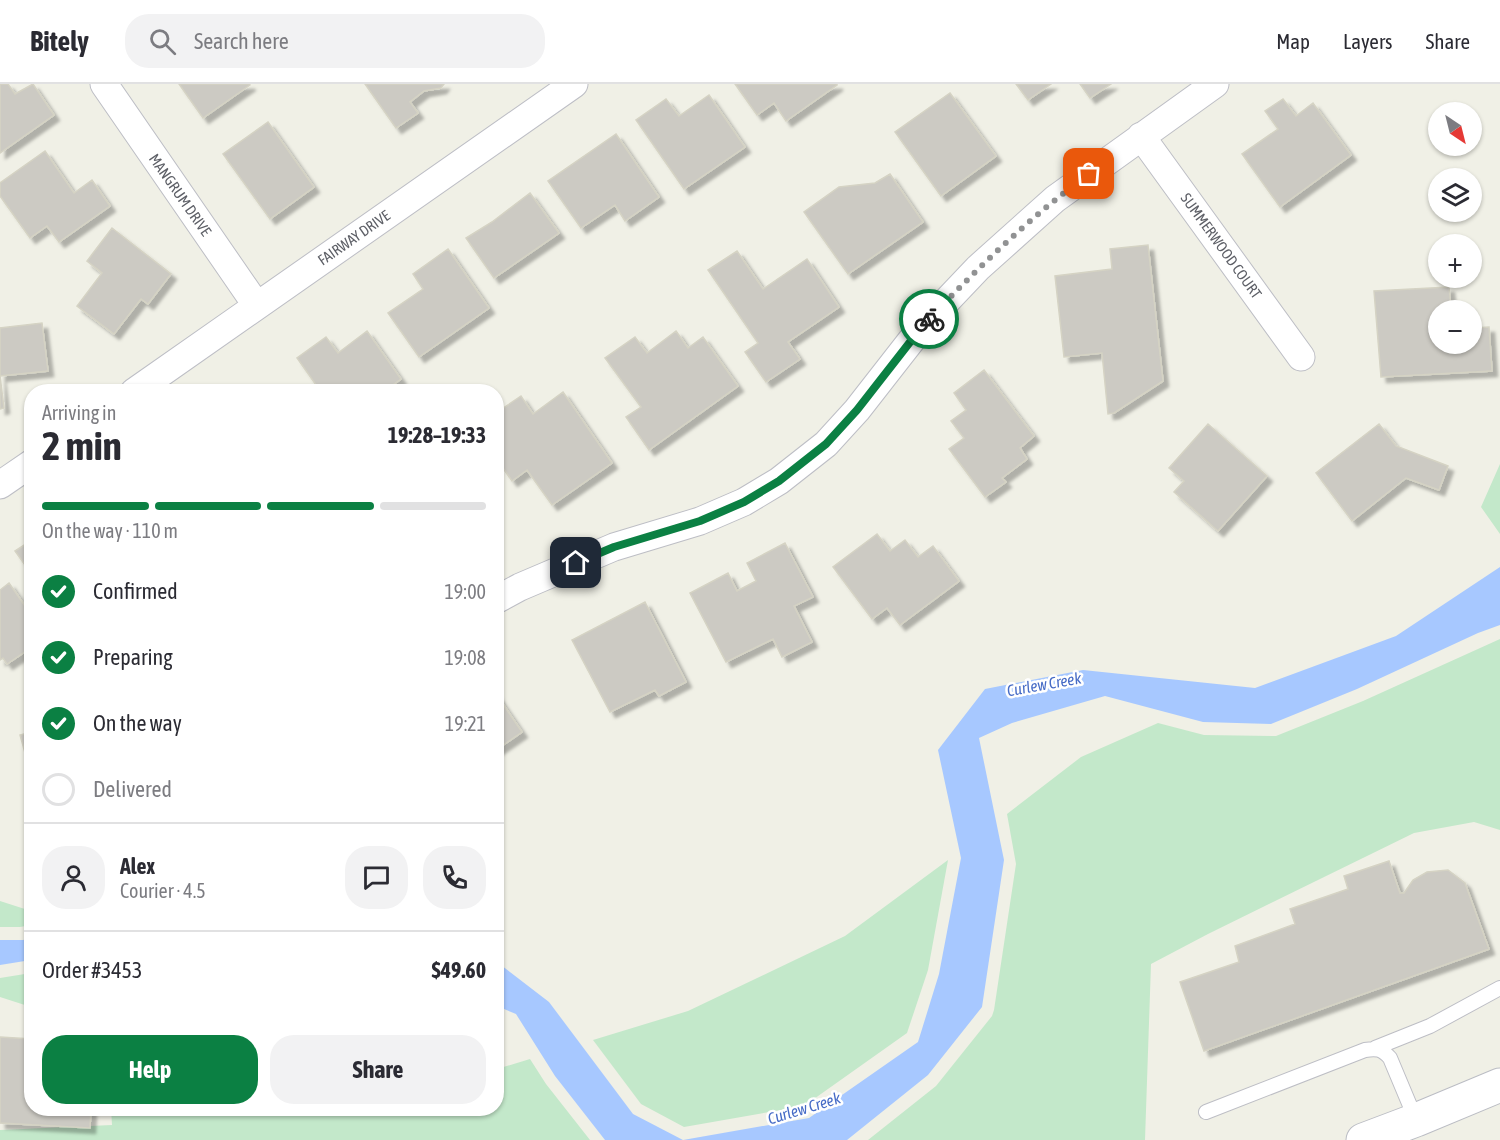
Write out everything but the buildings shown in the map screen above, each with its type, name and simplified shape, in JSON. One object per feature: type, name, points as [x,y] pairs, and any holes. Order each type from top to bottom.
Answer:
[{"type":"main road","points":[[1363,1140],[1500,1085]]},
{"type":"street","name":"MANGRUM DRIVE","points":[[104,84],[257,306]]},
{"type":"street","name":"FAIRWAY DRIVE","points":[[145,384],[257,306],[546,92],[574,84]]},
{"type":"street","points":[[504,596],[614,547],[700,521],[744,502],[779,481],[826,444],[857,410],[921,328],[978,268],[1055,199],[1215,84]]},
{"type":"street","name":"SUMMERWOOD COURT","points":[[1141,136],[1301,357]]},
{"type":"street","points":[[0,485],[24,468]]},
{"type":"lane","points":[[1206,1112],[1430,1026],[1500,988]]},
{"type":"lane","points":[[1375,1048],[1383,1050],[1390,1058],[1416,1120]]},
{"type":"green space","points":[[1500,464],[1500,534],[1481,507]]},
{"type":"green space","points":[[1500,639],[1500,830],[1474,822],[1414,833],[1151,964],[1145,1140],[868,1140],[936,1086],[992,1016],[1016,864],[1007,814],[1081,757],[1158,723],[1204,735],[1276,736],[1363,701]]},
{"type":"green space","points":[[948,860],[928,970],[907,1033],[804,1106],[684,1127],[641,1104],[593,1040],[688,1011],[845,936]]},
{"type":"green space","points":[[0,901],[24,909],[24,926],[0,927]]},
{"type":"green space","points":[[24,974],[24,1005],[0,997],[0,978]]},
{"type":"green space","points":[[530,1059],[546,1084],[590,1140],[0,1140],[0,1130],[112,1125],[111,1116],[504,1116],[504,1067]]},
{"type":"water","name":"Curlew Creek","points":[[1500,567],[1500,625],[1357,689],[1271,724],[1203,722],[1105,696],[1012,723],[979,738],[1004,860],[982,1007],[928,1075],[847,1140],[683,1140],[809,1118],[918,1042],[939,974],[961,858],[938,750],[985,689],[1083,670],[1255,688],[1396,636]]},
{"type":"water","points":[[0,940],[23,940],[24,961],[0,965]]},
{"type":"water","points":[[504,967],[549,1002],[633,1114],[683,1140],[605,1140],[555,1076],[516,1014],[504,1009]]},
{"type":"way so far","points":[[929,319],[978,268],[1055,199],[1089,174]]},
{"type":"route","points":[[576,563],[614,547],[700,521],[744,502],[779,481],[826,444],[857,410],[929,319]]}]
